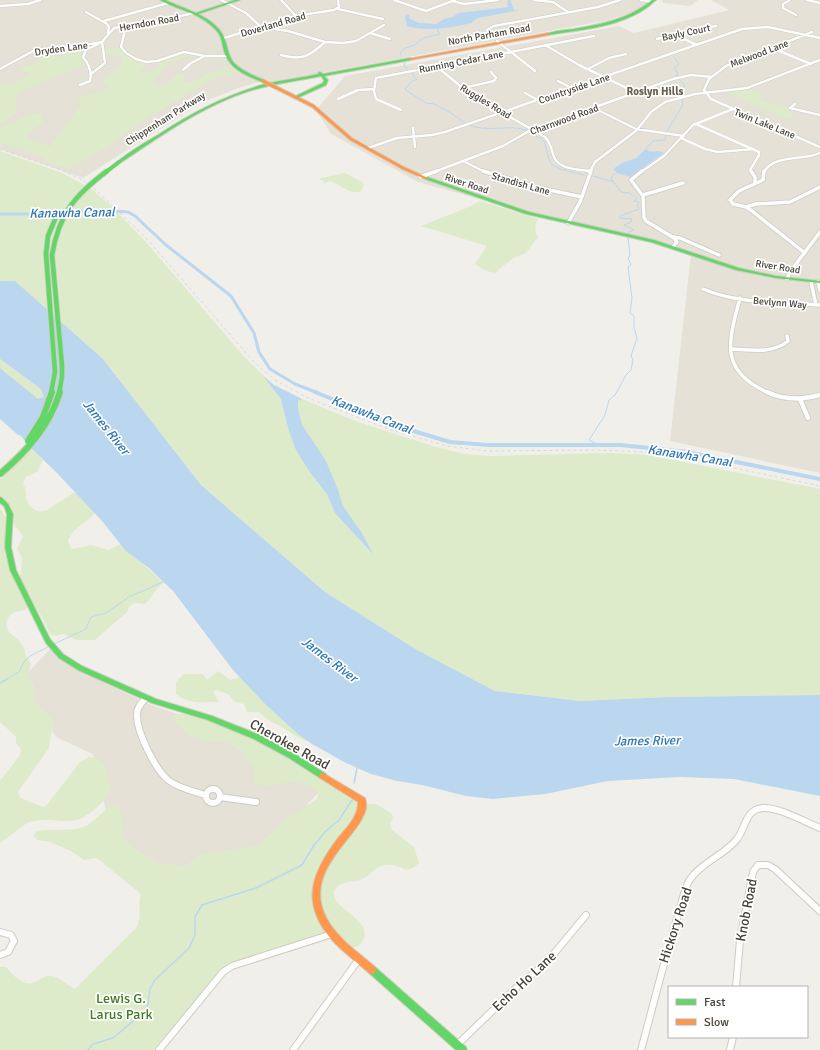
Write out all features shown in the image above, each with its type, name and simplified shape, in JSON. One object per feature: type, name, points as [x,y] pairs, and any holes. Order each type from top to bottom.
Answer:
[{"type":"main road","points":[[194,13],[238,0]]},
{"type":"main road","points":[[165,1],[194,13],[212,24],[224,38],[228,56]]},
{"type":"main road","name":"North Parham Road","points":[[321,74],[496,40],[620,19],[641,11],[651,1]]},
{"type":"main road","name":"River Road","points":[[228,56],[237,67],[321,111],[344,134],[420,177],[521,211],[673,247],[734,268],[787,279],[819,282]]},
{"type":"main road","points":[[298,98],[325,84],[326,81],[321,74]]},
{"type":"main road","name":"Chippenham Parkway","points":[[117,162],[220,99],[260,86],[321,74]]},
{"type":"main road","points":[[0,468],[21,449],[34,432],[46,413],[52,398],[55,372],[46,254],[50,229],[62,207],[74,193],[94,176],[117,162]]},
{"type":"main road","points":[[0,474],[21,455],[39,435],[51,416],[59,396],[61,373],[52,255],[53,243],[58,226],[67,208],[80,192],[117,162]]},
{"type":"main road","name":"Cherokee Road","points":[[0,499],[6,505],[10,514],[8,547],[13,570],[23,593],[51,645],[61,656],[73,664],[146,698],[170,707],[210,718],[258,737],[292,756],[362,800],[365,807],[363,814],[330,854],[318,879],[316,898],[319,914],[324,925],[332,934],[463,1050]]},
{"type":"street","points":[[0,6],[28,4],[40,0]]},
{"type":"street","points":[[220,0],[246,13],[261,27],[288,30],[325,42],[351,42],[384,25]]},
{"type":"street","points":[[281,0],[296,16]]},
{"type":"street","points":[[338,0],[338,9],[383,19]]},
{"type":"street","points":[[394,0],[426,11],[456,0]]},
{"type":"street","points":[[452,1],[464,4],[498,0]]},
{"type":"street","points":[[534,0],[552,1],[568,12]]},
{"type":"street","points":[[535,70],[487,32],[489,28],[602,6],[620,0]]},
{"type":"street","points":[[641,0],[651,1]]},
{"type":"street","points":[[790,0],[783,4],[783,8],[796,15]]},
{"type":"street","points":[[807,0],[820,3]]},
{"type":"street","points":[[12,1],[15,4]]},
{"type":"street","points":[[104,21],[165,1]]},
{"type":"street","name":"Doverland Road","points":[[224,38],[296,16],[338,9]]},
{"type":"street","points":[[86,12],[104,21],[109,26],[108,33]]},
{"type":"street","name":"Herndon Road","points":[[91,74],[89,64],[83,57],[84,52],[102,42],[108,33],[115,28],[169,19],[194,13]]},
{"type":"street","points":[[140,23],[125,30],[121,45],[124,51],[136,59],[144,62],[155,61],[184,52],[205,56],[228,56]]},
{"type":"street","name":"Bayly Court","points":[[657,39],[677,33],[716,26]]},
{"type":"street","name":"Countryside Lane","points":[[368,148],[395,139],[442,133],[746,28],[764,27],[779,29],[820,38]]},
{"type":"street","name":"Melwood Lane","points":[[705,92],[706,85],[712,77],[726,66],[812,32]]},
{"type":"street","points":[[370,33],[390,38]]},
{"type":"street","points":[[677,33],[684,39],[697,45]]},
{"type":"street","name":"Running Cedar Lane","points":[[374,89],[375,80],[379,76],[594,36]]},
{"type":"street","points":[[80,85],[90,81],[91,74],[105,63],[102,42]]},
{"type":"street","name":"Dryden Lane","points":[[0,69],[35,50],[102,42]]},
{"type":"street","points":[[281,55],[294,58],[307,57],[313,54],[325,42]]},
{"type":"street","points":[[545,45],[588,69],[637,92]]},
{"type":"street","points":[[772,48],[811,64]]},
{"type":"street","points":[[588,69],[609,58],[626,54]]},
{"type":"street","points":[[183,70],[205,56]]},
{"type":"street","points":[[568,223],[582,197],[593,164],[638,129],[651,112],[659,105],[676,98],[705,92],[723,92],[747,88],[820,60]]},
{"type":"street","name":"Ruggles Road","points":[[436,66],[463,88],[534,129],[550,141],[556,163],[568,168],[590,171]]},
{"type":"street","points":[[463,88],[494,81],[496,78],[491,72]]},
{"type":"street","name":"Charnwood Road","points":[[420,177],[503,146],[522,134],[534,129],[686,75],[696,74],[712,77]]},
{"type":"street","points":[[558,81],[572,88]]},
{"type":"street","points":[[338,99],[358,90],[374,89],[374,96],[377,100],[400,110]]},
{"type":"street","points":[[705,92],[711,99],[733,109]]},
{"type":"street","points":[[525,93],[538,100]]},
{"type":"street","points":[[795,104],[790,108],[820,115]]},
{"type":"street","points":[[594,108],[638,129],[682,137],[707,149],[718,152],[754,149]]},
{"type":"street","name":"Twin Lake Lane","points":[[643,195],[633,184],[632,179],[645,168],[664,156],[696,124],[733,109],[820,147]]},
{"type":"street","points":[[696,124],[754,149],[760,154],[750,170],[755,177],[755,184]]},
{"type":"street","points":[[413,128],[415,147]]},
{"type":"street","points":[[805,253],[746,208],[733,204],[730,200],[738,191],[764,179],[764,171],[768,166],[783,159],[806,158],[820,153]]},
{"type":"street","name":"Standish Lane","points":[[463,161],[479,170],[512,180],[556,193],[582,197]]},
{"type":"street","points":[[673,247],[677,242],[673,237],[664,230],[646,221],[644,217],[645,202],[643,195],[683,183]]},
{"type":"street","points":[[746,208],[756,204],[790,202],[820,187]]},
{"type":"street","points":[[787,279],[790,272],[820,232]]},
{"type":"street","points":[[673,237],[680,238],[720,255]]},
{"type":"street","points":[[811,282],[818,305]]},
{"type":"street","points":[[819,282],[820,290]]},
{"type":"street","name":"Bevlynn Way","points":[[703,289],[710,292],[740,298],[818,305]]},
{"type":"street","points":[[740,298],[730,333],[731,349],[736,370],[748,383],[774,395],[800,399],[820,395]]},
{"type":"street","points":[[731,349],[770,349],[786,344],[788,341],[787,336]]},
{"type":"street","points":[[800,399],[808,418]]},
{"type":"street","points":[[146,698],[139,707],[137,716],[156,766],[164,776],[177,786],[205,795]]},
{"type":"street","points":[[213,789],[220,792],[220,797],[216,802],[210,803],[205,799],[205,795],[208,791],[213,789]]},
{"type":"street","points":[[220,797],[256,802]]},
{"type":"street","name":"Hickory Road","points":[[641,1050],[660,970],[690,879],[708,861],[736,839],[750,814],[764,808],[780,812],[820,828]]},
{"type":"street","name":"Knob Road","points":[[736,986],[740,940],[753,872],[758,865],[768,865],[775,869],[820,911]]},
{"type":"street","name":"Echo Ho Lane","points":[[457,1045],[517,987],[547,962],[586,915]]},
{"type":"street","points":[[0,932],[11,935],[14,941],[8,952],[0,955]]},
{"type":"street","points":[[159,1050],[223,972],[232,966],[332,934]]},
{"type":"street","points":[[294,1050],[359,959]]},
{"type":"street","points":[[730,1050],[732,1038]]},
{"type":"shaded area","points":[[0,0],[650,0],[636,11],[609,20],[266,83],[263,81],[238,88],[201,103],[83,178],[0,149]]},
{"type":"shaded area","points":[[662,0],[698,0],[690,6],[663,3]]},
{"type":"shaded area","points":[[711,0],[820,0],[820,473],[670,441],[691,254],[652,241],[540,216],[418,182],[331,134],[316,110],[345,76],[619,26],[634,33],[729,10]]},
{"type":"shaded area","points":[[50,649],[79,671],[151,705],[242,736],[325,785],[259,858],[203,869],[151,865],[110,829],[93,754],[56,737],[20,681]]},
{"type":"green space","points":[[95,45],[85,49],[80,55],[87,64],[17,93],[15,105],[17,112],[0,125],[0,83],[11,83],[30,74],[27,71],[20,71],[24,66],[35,65],[41,60],[35,57],[32,52],[42,49],[52,49],[50,54],[58,58],[69,53],[63,48]]},
{"type":"green space","points":[[120,48],[131,58],[145,63],[140,72],[156,71],[160,67],[157,63],[180,54],[199,56],[184,58],[168,65],[154,81],[157,86],[166,85],[179,73],[186,73],[183,80],[187,83],[206,77],[203,75],[230,67],[236,71],[209,81],[197,88],[141,122],[109,146],[69,169],[43,161],[46,158],[4,143],[0,145],[0,126],[14,122],[26,115],[41,113],[43,123],[34,128],[27,136],[30,140],[50,147],[82,103],[78,100],[81,96],[101,92],[108,87],[103,82],[117,69],[123,57],[105,54],[104,49]]},
{"type":"green space","points":[[750,89],[766,96],[758,100],[787,107],[793,118],[788,119],[741,100],[730,93]]},
{"type":"green space","points":[[0,151],[62,173],[90,188],[108,203],[146,242],[246,359],[274,385],[302,399],[358,422],[436,447],[464,454],[491,456],[611,453],[648,455],[820,489],[820,695],[669,697],[580,701],[495,691],[417,650],[325,592],[201,485],[103,359],[15,281],[0,281]]},
{"type":"green space","points":[[345,173],[362,182],[364,185],[360,192],[352,192],[330,181],[323,184],[324,181],[318,179]]},
{"type":"green space","points":[[480,201],[538,219],[535,228],[538,237],[526,253],[515,257],[496,273],[486,271],[475,264],[487,246],[421,226],[469,207]]},
{"type":"green space","points":[[0,359],[41,389],[44,397],[38,400],[0,368]]},
{"type":"green space","points":[[32,449],[43,460],[37,472],[26,477],[23,483],[27,501],[32,508],[40,512],[47,510],[75,492],[95,513],[77,528],[71,536],[68,541],[71,548],[73,549],[91,545],[108,550],[121,544],[164,583],[158,587],[145,604],[134,603],[129,607],[127,612],[95,640],[76,640],[64,634],[55,636],[50,634],[43,619],[20,582],[22,558],[17,549],[23,536],[15,526],[11,507],[0,495],[0,479]]},
{"type":"green space","points":[[0,509],[3,513],[7,526],[5,545],[7,561],[27,607],[25,610],[11,614],[6,623],[6,627],[23,646],[26,656],[31,663],[28,675],[35,687],[36,703],[53,719],[54,727],[51,734],[49,748],[18,792],[20,798],[43,807],[46,806],[80,762],[89,757],[96,758],[105,765],[111,790],[107,797],[87,815],[70,821],[37,820],[27,823],[0,843],[0,781],[20,755],[21,749],[16,743],[16,737],[0,722]]},
{"type":"green space","points":[[218,671],[230,680],[240,677],[264,703],[307,741],[270,721],[259,712],[247,712],[244,704],[235,702],[228,694],[216,690],[213,692],[219,702],[202,702],[186,700],[176,694],[176,682],[184,674],[203,674],[207,680]]},
{"type":"green space","name":"Lewis G. Larus Park","points":[[176,714],[186,714],[212,722],[263,743],[288,757],[359,804],[376,804],[391,813],[393,818],[390,824],[391,829],[414,847],[419,863],[413,868],[406,870],[393,865],[382,866],[362,879],[344,883],[337,887],[334,894],[337,901],[359,922],[364,929],[364,938],[357,947],[353,947],[334,931],[229,963],[154,1050],[0,1050],[0,967],[6,967],[23,982],[31,983],[45,977],[52,976],[58,978],[75,989],[136,928],[140,915],[141,894],[98,859],[95,858],[84,860],[71,851],[50,842],[38,840],[33,836],[37,831],[75,829],[86,826],[94,821],[109,807],[116,804],[122,816],[123,834],[126,842],[158,863],[180,866],[186,865],[199,855],[255,846],[265,839],[285,820],[317,799],[318,794],[313,787],[295,781],[267,786],[260,785],[255,781],[254,770],[243,752],[223,741],[208,742],[190,736],[174,722],[172,717]]},
{"type":"water","points":[[508,0],[510,0],[514,10],[520,10],[478,18],[472,23],[447,28],[422,29],[406,26],[406,14],[409,15],[410,19],[419,23],[436,24],[444,19],[453,17],[458,13],[509,7],[507,6]]},
{"type":"water","points":[[646,149],[664,153],[630,177],[617,173],[613,169],[622,163],[636,158]]},
{"type":"water","name":"James River","points":[[0,281],[15,281],[103,359],[201,485],[325,592],[417,650],[495,691],[580,701],[669,697],[820,695],[820,796],[734,779],[680,777],[608,781],[545,794],[493,799],[466,796],[371,774],[346,763],[312,744],[299,735],[264,703],[233,670],[173,591],[149,568],[126,551],[102,521],[56,472],[30,447],[21,436],[0,419],[0,368],[38,399],[44,397],[41,389],[0,359]]},
{"type":"water","points":[[263,376],[274,385],[302,399],[298,401],[298,409],[302,425],[326,461],[343,506],[362,533],[373,554],[335,513],[327,494],[309,471],[296,450],[289,431],[281,399]]},
{"type":"waterway","points":[[401,55],[400,53],[405,48],[415,45],[423,38],[440,34],[437,29]]},
{"type":"waterway","points":[[674,57],[679,64],[674,68],[678,73],[676,76]]},
{"type":"waterway","points":[[405,62],[404,66],[408,70]]},
{"type":"waterway","points":[[411,72],[417,80],[410,83],[405,89],[407,91],[426,103],[434,104],[451,113],[465,123]]},
{"type":"waterway","points":[[679,95],[677,93],[685,86],[680,80]]},
{"type":"waterway","points":[[667,131],[683,105],[682,98]]},
{"type":"waterway","points":[[469,125],[491,129],[520,128],[527,130]]},
{"type":"waterway","points":[[530,132],[544,141],[547,151]]},
{"type":"waterway","points":[[646,149],[653,141],[665,140],[666,134]]},
{"type":"waterway","points":[[547,152],[550,162]]},
{"type":"waterway","points":[[551,164],[560,169],[584,175]]},
{"type":"waterway","points":[[593,176],[614,182],[621,192],[629,193],[637,198],[634,201],[639,202],[637,206],[639,209],[620,216],[620,218],[632,219],[631,222],[624,225],[634,230],[627,233]]},
{"type":"waterway","points":[[612,176],[611,179],[613,181]]},
{"type":"waterway","name":"Kanawha Canal","points":[[0,214],[40,214],[100,210],[128,212],[135,216],[166,245],[231,296],[254,333],[259,352],[270,369],[295,384],[318,393]]},
{"type":"waterway","points":[[597,444],[589,440],[605,415],[609,400],[615,395],[626,375],[631,370],[633,360],[631,356],[637,338],[634,328],[634,316],[630,313],[632,298],[628,267],[631,265],[628,258],[630,255],[628,238]]},
{"type":"waterway","name":"Kanawha Canal","points":[[315,392],[400,427],[450,442],[488,445],[621,445],[687,452],[820,479]]},
{"type":"waterway","points":[[54,644],[86,629],[91,617],[106,613],[129,597],[163,582]]},
{"type":"waterway","points":[[5,680],[19,672],[24,662],[30,656],[48,647]]},
{"type":"waterway","points":[[0,683],[7,679]]},
{"type":"waterway","points":[[354,783],[357,768]]},
{"type":"waterway","points":[[88,1050],[93,1044],[113,1038],[145,1011],[148,1004],[150,989],[154,981],[189,948],[195,935],[195,917],[202,905],[256,888],[302,865],[314,845],[326,831],[339,820],[352,800]]},
{"type":"railway","points":[[0,149],[64,171],[81,179],[97,191],[146,238],[254,362],[275,380],[308,398],[391,430],[447,446],[487,451],[595,450],[646,452],[677,456],[820,486]]},
{"type":"traffic: fast","points":[[162,0],[192,12],[207,20],[219,31],[222,36],[227,54],[233,64],[247,74],[263,81]]},
{"type":"traffic: fast","points":[[195,14],[238,0]]},
{"type":"traffic: fast","points":[[548,34],[590,27],[619,20],[632,15],[654,0]]},
{"type":"traffic: fast","points":[[119,162],[172,127],[208,107],[246,91],[267,85],[410,59]]},
{"type":"traffic: fast","points":[[297,97],[325,84],[326,80],[320,73]]},
{"type":"traffic: fast","points":[[0,474],[22,454],[42,432],[49,420],[60,392],[62,365],[52,255],[60,224],[66,212],[83,190],[119,162]]},
{"type":"traffic: fast","points":[[426,178],[528,213],[652,241],[738,269],[776,277],[820,282]]},
{"type":"traffic: fast","points":[[28,441],[43,417],[50,400],[54,382],[55,372],[46,254],[48,236],[56,217]]},
{"type":"traffic: fast","points":[[0,499],[6,505],[10,514],[8,547],[13,570],[48,641],[61,656],[80,668],[154,701],[210,718],[257,737],[292,756],[323,776]]},
{"type":"traffic: fast","points":[[372,970],[463,1050]]},
{"type":"traffic: slow","points":[[410,59],[548,34]]},
{"type":"traffic: slow","points":[[263,81],[275,87]]},
{"type":"traffic: slow","points":[[275,87],[313,106],[351,139],[403,168],[426,178]]},
{"type":"traffic: slow","points":[[323,776],[362,800],[362,806],[357,820],[335,850],[321,874],[317,886],[316,898],[319,911],[335,937],[372,970]]},
{"type":"district","name":"Roslyn Hills","points":[[655,91]]}]
